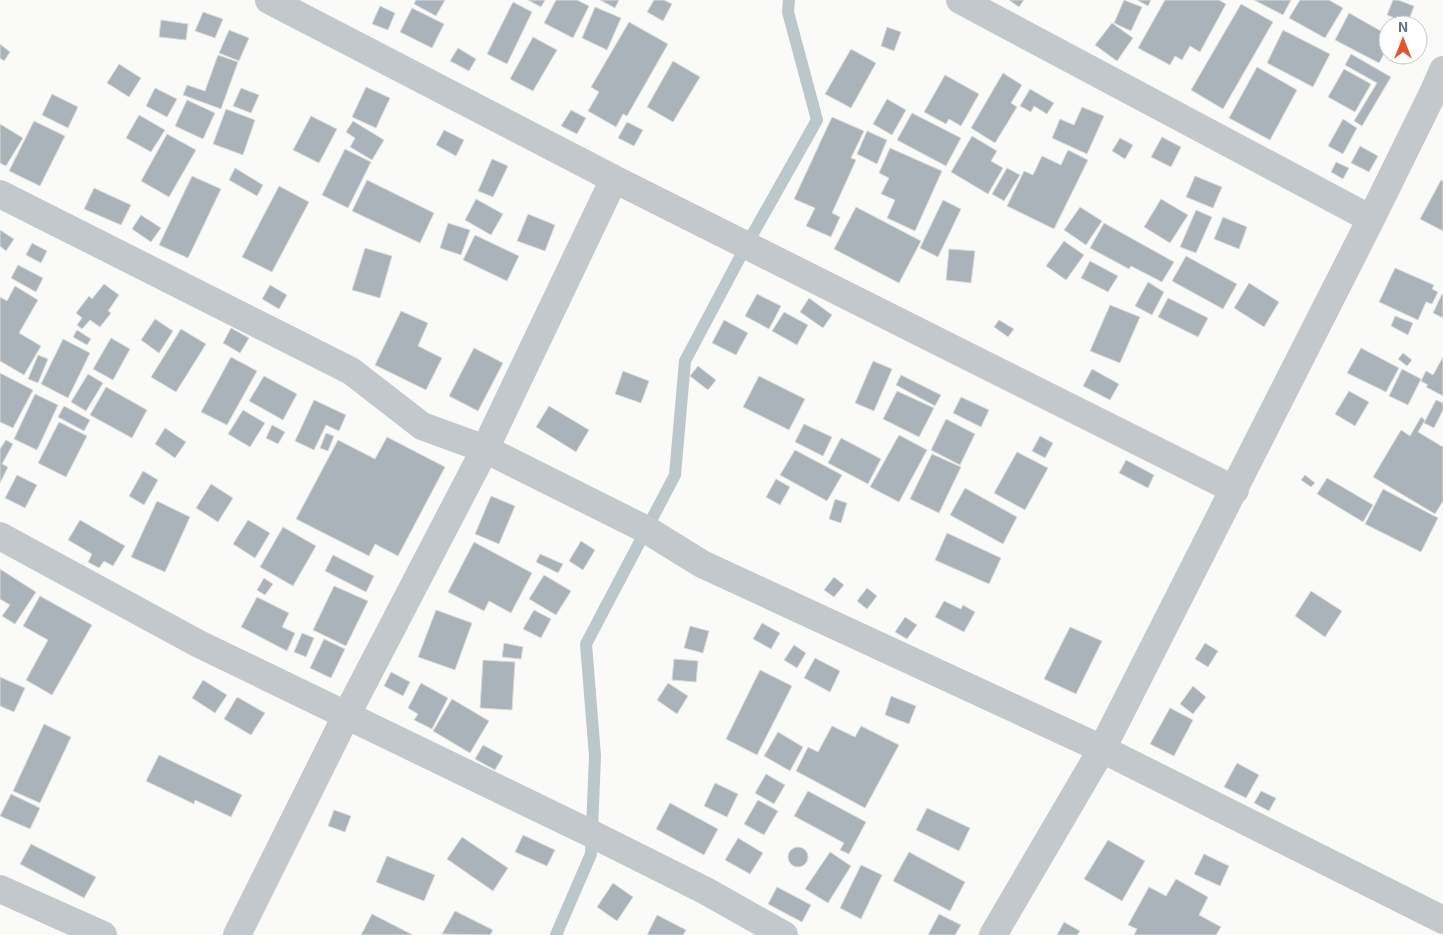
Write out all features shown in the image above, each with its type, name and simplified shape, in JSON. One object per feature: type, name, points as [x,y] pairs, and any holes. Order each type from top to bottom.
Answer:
[{"type":"street","points":[[270,0],[614,179],[1235,490]]},
{"type":"street","points":[[960,0],[1371,219]]},
{"type":"street","points":[[994,935],[1102,749],[1235,490],[1371,219],[1443,70]]},
{"type":"street","points":[[237,935],[346,716],[486,449],[614,179]]},
{"type":"street","points":[[0,194],[351,371],[422,426],[486,449],[647,530],[702,564],[1102,749],[1443,920]]},
{"type":"street","points":[[0,536],[199,644],[592,834],[706,891],[784,935]]},
{"type":"street","points":[[0,889],[103,935]]},
{"type":"building","points":[[416,0],[445,0],[436,16],[414,4]]},
{"type":"building","points":[[528,0],[545,0],[541,7]]},
{"type":"building","points":[[556,0],[577,0],[589,6],[573,38],[544,23]]},
{"type":"building","points":[[600,0],[619,0],[615,8]]},
{"type":"building","points":[[654,0],[664,0],[672,4],[663,21],[647,12]]},
{"type":"building","points":[[1009,0],[1024,0],[1019,7]]},
{"type":"building","points":[[1124,0],[1142,7],[1131,31],[1114,23]]},
{"type":"building","points":[[1137,0],[1151,0],[1148,6]]},
{"type":"building","points":[[1165,0],[1219,0],[1226,4],[1200,52],[1190,46],[1182,60],[1175,56],[1170,65],[1138,48]]},
{"type":"building","points":[[1254,0],[1291,0],[1283,15]]},
{"type":"building","points":[[1300,0],[1329,0],[1343,8],[1325,38],[1289,18]]},
{"type":"building","points":[[1393,0],[1414,6],[1411,15],[1387,15]]},
{"type":"building","points":[[513,2],[532,12],[507,64],[487,54]]},
{"type":"building","points":[[1241,4],[1273,22],[1223,109],[1191,90]]},
{"type":"building","points":[[380,6],[395,13],[388,30],[372,24]]},
{"type":"building","points":[[595,7],[621,18],[607,50],[582,38]]},
{"type":"building","points":[[412,8],[444,24],[432,48],[400,32]]},
{"type":"building","points":[[203,12],[223,19],[215,38],[195,31]]},
{"type":"building","points":[[1349,13],[1378,29],[1378,62],[1335,40]]},
{"type":"building","points":[[161,20],[188,24],[186,40],[159,37]]},
{"type":"building","points":[[629,22],[668,44],[627,116],[623,114],[616,127],[588,111],[599,92],[591,87]]},
{"type":"building","points":[[1112,23],[1133,38],[1117,61],[1095,45]]},
{"type":"building","points":[[887,27],[901,32],[894,51],[881,46]]},
{"type":"building","points":[[229,30],[249,38],[239,61],[219,53]]},
{"type":"building","points":[[1283,30],[1330,54],[1313,87],[1267,63]]},
{"type":"building","points":[[533,37],[557,50],[533,91],[510,79]]},
{"type":"building","points":[[0,44],[10,52],[4,61],[0,58]]},
{"type":"building","points":[[458,48],[476,59],[469,71],[450,61]]},
{"type":"building","points":[[851,49],[876,63],[851,108],[825,94]]},
{"type":"building","points":[[1351,54],[1391,77],[1362,126],[1354,121],[1377,83],[1345,65]]},
{"type":"building","points":[[218,55],[238,62],[221,109],[183,95],[187,85],[205,91]]},
{"type":"building","points":[[673,61],[700,77],[673,122],[647,107]]},
{"type":"building","points":[[119,64],[141,78],[129,97],[107,83]]},
{"type":"building","points":[[1257,67],[1297,90],[1270,140],[1229,118]]},
{"type":"building","points":[[1344,69],[1371,84],[1355,112],[1328,97]]},
{"type":"building","points":[[1003,73],[1022,85],[1011,103],[1017,107],[995,143],[971,128]]},
{"type":"building","points":[[945,75],[979,94],[961,126],[949,119],[946,124],[924,112]]},
{"type":"building","points":[[366,87],[390,98],[376,128],[352,117]]},
{"type":"building","points":[[155,88],[177,99],[167,117],[146,106]]},
{"type":"building","points":[[241,88],[259,95],[251,113],[233,106]]},
{"type":"building","points":[[1030,89],[1054,103],[1047,114],[1034,106],[1031,112],[1020,106]]},
{"type":"building","points":[[52,94],[78,107],[68,128],[42,115]]},
{"type":"building","points":[[887,99],[906,110],[892,135],[873,124]]},
{"type":"building","points":[[187,100],[215,113],[203,139],[175,126]]},
{"type":"building","points":[[1082,107],[1104,116],[1087,154],[1052,138],[1060,119],[1074,125]]},
{"type":"building","points":[[226,109],[255,120],[243,155],[213,144]]},
{"type":"building","points":[[571,110],[586,118],[577,134],[561,126]]},
{"type":"building","points":[[912,113],[961,138],[946,166],[897,140]]},
{"type":"building","points":[[139,115],[165,130],[151,152],[126,138]]},
{"type":"building","points":[[311,116],[337,129],[319,163],[293,150]]},
{"type":"building","points":[[832,117],[864,131],[851,158],[856,160],[832,213],[840,217],[831,237],[806,226],[815,208],[794,199]]},
{"type":"building","points":[[1343,119],[1357,128],[1343,154],[1328,146]]},
{"type":"building","points":[[34,121],[65,136],[40,186],[9,171]]},
{"type":"building","points":[[353,121],[384,140],[372,160],[350,147],[355,138],[346,132]]},
{"type":"building","points":[[627,122],[643,130],[634,146],[618,138]]},
{"type":"building","points":[[0,124],[23,138],[6,166],[0,163]]},
{"type":"building","points":[[444,130],[464,140],[456,156],[436,145]]},
{"type":"building","points":[[867,131],[887,140],[877,164],[857,154]]},
{"type":"building","points":[[167,134],[196,150],[169,197],[141,181]]},
{"type":"building","points":[[972,136],[997,151],[991,161],[1003,168],[988,194],[951,172]]},
{"type":"building","points":[[1162,137],[1181,147],[1171,167],[1151,157]]},
{"type":"building","points":[[1120,138],[1133,145],[1125,159],[1112,151]]},
{"type":"building","points":[[1360,146],[1378,156],[1369,172],[1351,163]]},
{"type":"building","points":[[890,148],[942,171],[915,231],[887,218],[895,200],[881,194],[889,178],[879,173]]},
{"type":"building","points":[[345,149],[371,162],[348,208],[322,195]]},
{"type":"building","points":[[1068,150],[1088,160],[1054,229],[1007,206],[1024,171],[1033,175],[1042,156],[1061,165]]},
{"type":"building","points":[[492,159],[508,166],[493,197],[478,191]]},
{"type":"building","points":[[1336,162],[1349,168],[1343,179],[1331,172]]},
{"type":"building","points":[[235,168],[263,185],[257,196],[229,180]]},
{"type":"building","points":[[1007,168],[1020,175],[1004,201],[992,194]]},
{"type":"building","points":[[192,176],[221,189],[188,258],[159,245]]},
{"type":"building","points":[[1195,176],[1222,187],[1213,208],[1186,197]]},
{"type":"building","points":[[367,180],[434,213],[420,243],[352,211]]},
{"type":"building","points":[[1441,180],[1443,181],[1443,231],[1420,219]]},
{"type":"building","points":[[279,186],[309,202],[272,272],[242,257]]},
{"type":"building","points":[[94,188],[131,205],[121,225],[84,209]]},
{"type":"building","points":[[476,199],[503,214],[491,235],[465,220]]},
{"type":"building","points":[[1161,199],[1188,215],[1170,243],[1144,227]]},
{"type":"building","points":[[943,200],[961,209],[938,257],[920,248]]},
{"type":"building","points":[[856,207],[921,241],[899,283],[834,249]]},
{"type":"building","points":[[1080,207],[1102,221],[1086,245],[1064,230]]},
{"type":"building","points":[[1196,210],[1212,217],[1196,253],[1180,247]]},
{"type":"building","points":[[528,214],[555,225],[545,251],[517,241]]},
{"type":"building","points":[[141,215],[161,228],[151,242],[132,229]]},
{"type":"building","points":[[1223,217],[1247,227],[1239,249],[1214,239]]},
{"type":"building","points":[[448,223],[470,230],[461,255],[440,248]]},
{"type":"building","points":[[1104,223],[1174,262],[1162,282],[1131,266],[1129,269],[1090,248]]},
{"type":"building","points":[[0,230],[14,239],[6,251],[0,246]]},
{"type":"building","points":[[475,235],[519,256],[507,281],[463,260]]},
{"type":"building","points":[[1064,241],[1084,255],[1066,280],[1046,266]]},
{"type":"building","points":[[32,243],[47,251],[41,263],[26,255]]},
{"type":"building","points":[[365,248],[392,256],[380,298],[352,290]]},
{"type":"building","points":[[949,249],[975,251],[971,283],[946,280]]},
{"type":"building","points":[[1186,256],[1237,284],[1223,309],[1172,281]]},
{"type":"building","points":[[1090,261],[1118,276],[1108,292],[1081,278]]},
{"type":"building","points":[[18,265],[43,278],[36,292],[11,278]]},
{"type":"building","points":[[1395,268],[1434,285],[1432,289],[1438,292],[1432,304],[1426,302],[1418,320],[1379,302]]},
{"type":"building","points":[[1148,282],[1164,292],[1152,315],[1135,306]]},
{"type":"building","points":[[1249,283],[1279,302],[1264,327],[1234,308]]},
{"type":"building","points":[[104,284],[119,295],[108,311],[111,313],[100,327],[90,320],[82,329],[77,325],[82,318],[76,313],[89,296],[92,299]]},
{"type":"building","points":[[270,285],[287,295],[279,309],[262,299]]},
{"type":"building","points":[[15,286],[38,300],[19,333],[41,346],[24,375],[0,361],[0,297],[7,301]]},
{"type":"building","points":[[757,294],[781,306],[769,329],[745,316]]},
{"type":"building","points":[[1443,295],[1443,318],[1433,313]]},
{"type":"building","points":[[809,298],[832,315],[823,328],[800,312]]},
{"type":"building","points":[[1168,298],[1208,318],[1198,337],[1158,317]]},
{"type":"building","points":[[1110,305],[1140,317],[1120,363],[1090,351]]},
{"type":"building","points":[[401,311],[428,323],[418,346],[442,358],[426,390],[375,365]]},
{"type":"building","points":[[784,312],[808,325],[797,345],[772,331]]},
{"type":"building","points":[[1395,316],[1413,323],[1408,335],[1391,326]]},
{"type":"building","points":[[155,319],[173,331],[159,353],[141,340]]},
{"type":"building","points":[[724,320],[748,333],[736,355],[712,343]]},
{"type":"building","points":[[999,320],[1014,329],[1008,337],[994,327]]},
{"type":"building","points":[[231,328],[249,338],[240,353],[223,343]]},
{"type":"building","points":[[181,329],[206,344],[176,392],[151,377]]},
{"type":"building","points":[[77,330],[91,339],[87,345],[73,337]]},
{"type":"building","points":[[111,338],[130,349],[113,380],[93,369]]},
{"type":"building","points":[[63,339],[90,353],[68,398],[41,384]]},
{"type":"building","points":[[474,348],[503,363],[478,411],[449,396]]},
{"type":"building","points":[[1361,348],[1399,368],[1386,392],[1347,373]]},
{"type":"building","points":[[1403,353],[1412,360],[1407,366],[1398,359]]},
{"type":"building","points":[[38,355],[48,359],[38,383],[28,379]]},
{"type":"building","points":[[231,357],[257,371],[227,425],[201,412]]},
{"type":"building","points":[[1443,357],[1443,396],[1426,387],[1428,385],[1421,381],[1426,371],[1433,375]]},
{"type":"building","points":[[873,361],[892,369],[874,411],[855,403]]},
{"type":"building","points":[[698,366],[716,380],[708,390],[690,376]]},
{"type":"building","points":[[1092,369],[1119,384],[1110,400],[1083,386]]},
{"type":"building","points":[[1402,369],[1421,379],[1408,405],[1389,396]]},
{"type":"building","points":[[623,371],[649,381],[641,403],[615,394]]},
{"type":"building","points":[[0,373],[33,390],[13,428],[0,422]]},
{"type":"building","points":[[88,374],[103,383],[86,411],[71,402]]},
{"type":"building","points":[[901,375],[941,395],[935,406],[896,385]]},
{"type":"building","points":[[264,376],[297,394],[283,420],[249,401]]},
{"type":"building","points":[[759,376],[805,399],[789,430],[743,407]]},
{"type":"building","points":[[106,387],[147,410],[132,438],[90,415]]},
{"type":"building","points":[[897,391],[934,408],[919,437],[883,419]]},
{"type":"building","points":[[1349,391],[1369,402],[1355,426],[1335,414]]},
{"type":"building","points":[[35,394],[58,405],[37,450],[14,439]]},
{"type":"building","points":[[961,397],[989,410],[981,427],[953,413]]},
{"type":"building","points":[[314,400],[346,415],[339,431],[326,425],[314,450],[295,441]]},
{"type":"building","points":[[1436,400],[1443,403],[1443,410],[1434,428],[1424,423]]},
{"type":"building","points":[[64,406],[90,420],[84,431],[58,417]]},
{"type":"building","points":[[549,406],[589,430],[576,452],[536,427]]},
{"type":"building","points":[[243,410],[265,423],[250,447],[228,434]]},
{"type":"building","points":[[1421,417],[1425,420],[1418,432],[1443,447],[1443,501],[1435,514],[1373,477],[1401,430],[1410,436]]},
{"type":"building","points":[[946,419],[975,434],[960,465],[931,450]]},
{"type":"building","points":[[59,422],[87,436],[66,477],[38,463]]},
{"type":"building","points":[[804,424],[832,437],[823,456],[795,442]]},
{"type":"building","points":[[272,425],[285,432],[278,444],[266,438]]},
{"type":"building","points":[[165,428],[186,442],[175,458],[155,444]]},
{"type":"building","points":[[326,433],[334,436],[328,451],[320,448]]},
{"type":"building","points":[[899,435],[927,450],[899,502],[870,487]]},
{"type":"building","points":[[1040,436],[1053,443],[1045,458],[1032,451]]},
{"type":"building","points":[[387,437],[445,467],[398,556],[375,544],[369,556],[296,519],[338,440],[375,459]]},
{"type":"building","points":[[841,438],[881,459],[868,484],[828,463]]},
{"type":"building","points":[[6,440],[13,444],[2,464],[8,467],[0,483],[0,449]]},
{"type":"building","points":[[795,450],[842,475],[827,501],[780,475]]},
{"type":"building","points":[[1017,452],[1048,468],[1025,510],[994,493]]},
{"type":"building","points":[[932,454],[961,467],[939,513],[910,499]]},
{"type":"building","points":[[1126,460],[1154,475],[1148,488],[1119,473]]},
{"type":"building","points":[[143,471],[158,480],[144,505],[129,496]]},
{"type":"building","points":[[17,475],[37,485],[25,508],[5,498]]},
{"type":"building","points":[[1305,475],[1315,483],[1311,487],[1301,480]]},
{"type":"building","points":[[1327,478],[1373,505],[1363,522],[1317,494]]},
{"type":"building","points":[[776,479],[790,487],[780,505],[766,497]]},
{"type":"building","points":[[211,484],[233,498],[218,522],[196,508]]},
{"type":"building","points":[[965,488],[1017,517],[1003,544],[950,515]]},
{"type":"building","points":[[1383,489],[1438,518],[1421,552],[1365,524]]},
{"type":"building","points":[[491,496],[515,506],[499,544],[475,534]]},
{"type":"building","points":[[835,499],[847,503],[841,523],[829,519]]},
{"type":"building","points":[[157,501],[190,517],[165,572],[131,557]]},
{"type":"building","points":[[80,520],[125,546],[113,566],[104,561],[99,568],[88,562],[92,554],[68,540]]},
{"type":"building","points":[[248,520],[270,533],[255,558],[233,544]]},
{"type":"building","points":[[283,527],[316,546],[293,586],[260,567]]},
{"type":"building","points":[[947,533],[1001,558],[989,584],[935,560]]},
{"type":"building","points":[[581,541],[595,550],[583,570],[569,561]]},
{"type":"building","points":[[474,542],[532,573],[511,613],[489,601],[484,611],[448,592]]},
{"type":"building","points":[[540,554],[563,564],[558,573],[536,562]]},
{"type":"building","points":[[333,555],[374,576],[366,592],[325,571]]},
{"type":"building","points":[[0,569],[36,592],[15,624],[2,616],[10,605],[0,599]]},
{"type":"building","points":[[544,575],[571,591],[556,615],[529,599]]},
{"type":"building","points":[[834,577],[844,585],[834,597],[824,590]]},
{"type":"building","points":[[264,578],[273,584],[265,595],[257,590]]},
{"type":"building","points":[[334,586],[368,601],[346,646],[313,630]]},
{"type":"building","points":[[867,588],[877,596],[867,609],[857,601]]},
{"type":"building","points":[[1311,591],[1342,611],[1325,637],[1295,616]]},
{"type":"building","points":[[40,596],[92,625],[52,695],[26,680],[48,640],[23,626]]},
{"type":"building","points":[[257,597],[289,613],[282,627],[295,633],[287,651],[241,627]]},
{"type":"building","points":[[944,601],[961,609],[963,605],[975,612],[964,632],[935,617]]},
{"type":"building","points":[[436,610],[472,623],[455,670],[418,657]]},
{"type":"building","points":[[534,610],[551,619],[541,638],[523,629]]},
{"type":"building","points":[[905,617],[917,625],[907,639],[895,632]]},
{"type":"building","points":[[762,623],[780,633],[771,649],[753,639]]},
{"type":"building","points":[[690,626],[709,631],[703,653],[684,648]]},
{"type":"building","points":[[1070,627],[1102,641],[1076,694],[1044,679]]},
{"type":"building","points":[[302,633],[314,638],[306,657],[294,652]]},
{"type":"building","points":[[324,639],[345,649],[331,678],[310,668]]},
{"type":"building","points":[[504,643],[523,647],[521,659],[502,657]]},
{"type":"building","points":[[1205,643],[1218,651],[1208,667],[1195,659]]},
{"type":"building","points":[[794,645],[806,653],[797,668],[784,660]]},
{"type":"building","points":[[815,658],[840,671],[830,692],[804,678]]},
{"type":"building","points":[[674,659],[698,661],[696,682],[672,680]]},
{"type":"building","points":[[483,660],[515,662],[512,710],[480,708]]},
{"type":"building","points":[[760,670],[792,686],[757,755],[726,739]]},
{"type":"building","points":[[391,672],[410,682],[403,696],[384,686]]},
{"type":"building","points":[[0,677],[25,688],[14,712],[0,706]]},
{"type":"building","points":[[203,680],[227,695],[215,713],[192,698]]},
{"type":"building","points":[[421,683],[448,698],[432,729],[414,720],[418,714],[408,708]]},
{"type":"building","points":[[668,683],[688,696],[677,714],[657,700]]},
{"type":"building","points":[[1193,686],[1206,697],[1193,714],[1180,704]]},
{"type":"building","points":[[891,696],[916,706],[909,724],[885,715]]},
{"type":"building","points":[[237,697],[265,713],[251,735],[224,719]]},
{"type":"building","points":[[452,699],[489,721],[470,753],[433,731]]},
{"type":"building","points":[[1170,708],[1193,720],[1174,756],[1150,744]]},
{"type":"building","points":[[44,724],[71,737],[40,803],[13,791]]},
{"type":"building","points":[[832,726],[855,737],[861,726],[899,745],[865,808],[796,771],[808,747],[818,752]]},
{"type":"building","points":[[778,732],[803,747],[790,771],[764,756]]},
{"type":"building","points":[[483,745],[503,756],[495,770],[475,759]]},
{"type":"building","points":[[159,755],[242,795],[231,817],[195,800],[194,804],[146,781]]},
{"type":"building","points":[[1237,763],[1259,775],[1246,798],[1224,787]]},
{"type":"building","points":[[766,774],[785,785],[774,804],[755,793]]},
{"type":"building","points":[[715,783],[738,794],[727,817],[704,806]]},
{"type":"building","points":[[808,791],[866,822],[849,854],[840,850],[844,843],[794,816]]},
{"type":"building","points":[[1261,791],[1276,798],[1269,811],[1254,803]]},
{"type":"building","points":[[11,794],[40,808],[30,829],[0,816]]},
{"type":"building","points":[[758,800],[778,811],[764,835],[744,824]]},
{"type":"building","points":[[670,803],[718,829],[704,855],[656,829]]},
{"type":"building","points":[[927,808],[970,828],[959,851],[916,830]]},
{"type":"building","points":[[334,810],[351,816],[345,832],[328,826]]},
{"type":"building","points":[[523,835],[555,850],[547,866],[515,852]]},
{"type":"building","points":[[462,837],[508,868],[493,891],[447,859]]},
{"type":"building","points":[[738,838],[763,853],[750,874],[725,860]]},
{"type":"building","points":[[1108,840],[1145,861],[1122,901],[1084,879]]},
{"type":"building","points":[[31,844],[96,877],[84,898],[20,864]]},
{"type":"building","points":[[794,847],[802,847],[808,853],[808,861],[802,867],[794,867],[788,861],[788,853]]},
{"type":"building","points":[[830,852],[851,866],[828,903],[805,889]]},
{"type":"building","points":[[909,852],[965,882],[950,911],[893,881]]},
{"type":"building","points":[[1204,854],[1229,866],[1220,886],[1194,874]]},
{"type":"building","points":[[387,856],[435,875],[424,901],[376,882]]},
{"type":"building","points":[[861,865],[882,875],[861,919],[840,908]]},
{"type":"building","points":[[1176,879],[1208,897],[1199,915],[1221,927],[1216,935],[1134,935],[1137,929],[1128,925],[1149,887],[1166,896]]},
{"type":"building","points":[[613,883],[633,897],[617,921],[597,907]]},
{"type":"building","points":[[777,887],[811,905],[802,922],[768,904]]},
{"type":"building","points":[[455,911],[493,930],[490,935],[442,934]]},
{"type":"building","points":[[372,914],[413,935],[361,935]]},
{"type":"building","points":[[939,914],[961,925],[955,935],[928,935]]},
{"type":"building","points":[[657,915],[686,930],[683,935],[647,935]]},
{"type":"building","points":[[1064,922],[1080,931],[1077,935],[1057,935]]},
{"type":"waterway","points":[[556,935],[591,854],[595,756],[586,644],[675,475],[685,361],[746,246],[817,120],[788,12],[789,0]]}]
